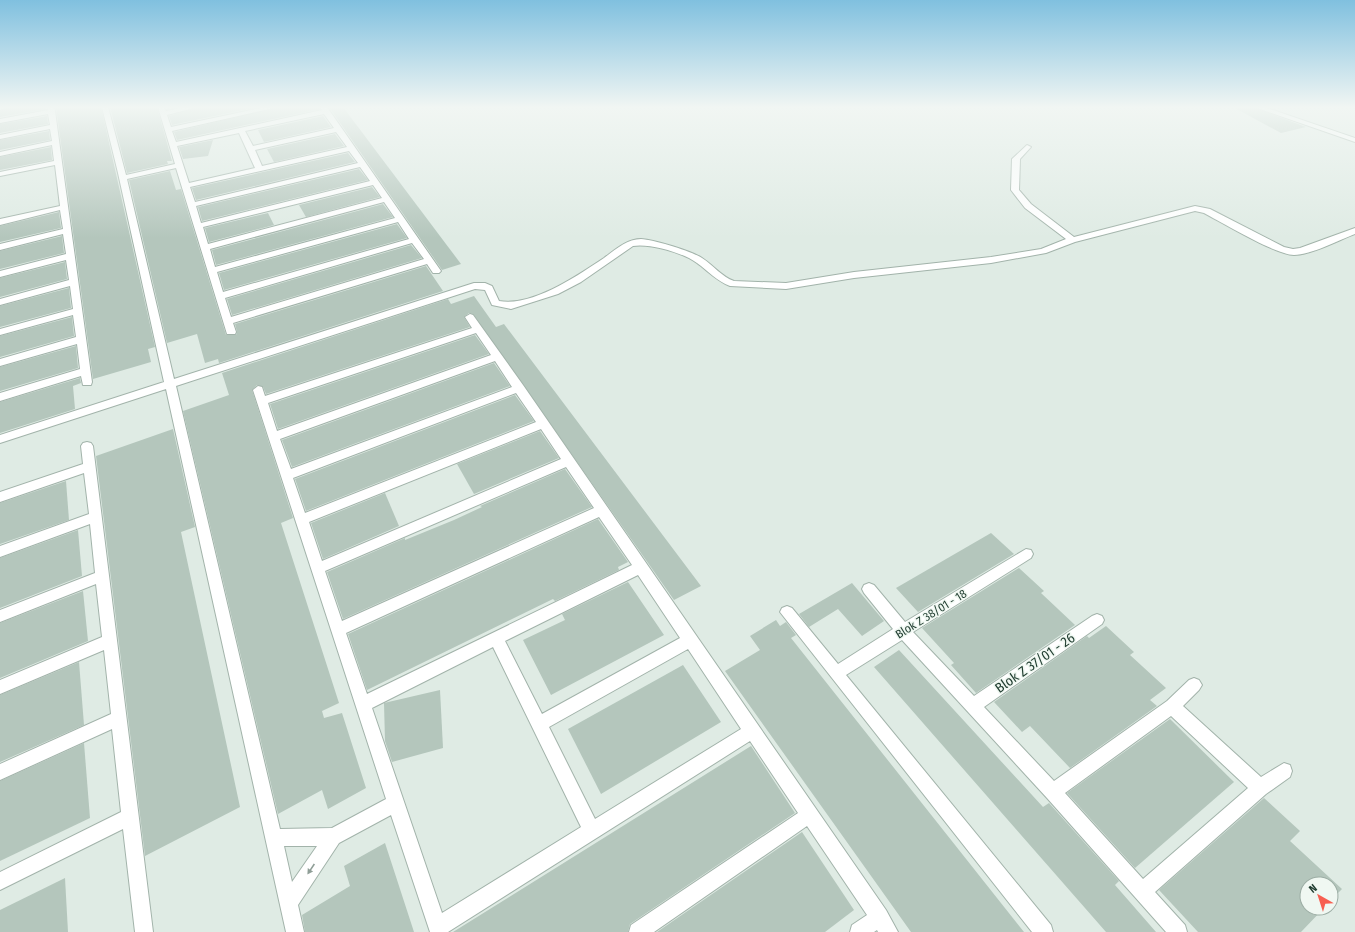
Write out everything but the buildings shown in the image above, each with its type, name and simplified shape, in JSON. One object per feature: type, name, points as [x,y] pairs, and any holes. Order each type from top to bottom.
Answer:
[{"type":"street","points":[[0,154],[16,150]]},
{"type":"street","points":[[0,397],[86,377],[57,150]]},
{"type":"street","points":[[115,150],[294,932]]},
{"type":"street","points":[[175,150],[231,332]]},
{"type":"street","points":[[251,150],[260,169]]},
{"type":"street","points":[[186,186],[340,150]]},
{"type":"street","points":[[353,150],[436,271]]},
{"type":"street","points":[[1024,150],[1016,160],[1015,190],[1028,206],[1072,240]]},
{"type":"street","points":[[0,174],[59,162]]},
{"type":"street","points":[[192,205],[362,164]]},
{"type":"street","points":[[122,178],[179,165]]},
{"type":"street","points":[[198,226],[375,182]]},
{"type":"street","points":[[205,248],[386,199]]},
{"type":"street","points":[[0,222],[64,207]]},
{"type":"street","points":[[0,439],[474,286],[485,286],[489,288],[495,303],[511,306],[555,292],[578,280],[630,244],[641,242],[685,253],[699,260],[725,281],[733,284],[786,286],[854,275],[991,260],[1043,252],[1072,240],[1195,208],[1207,211],[1281,249],[1293,252],[1302,251],[1355,231]]},
{"type":"street","points":[[212,271],[400,219]]},
{"type":"street","points":[[0,247],[67,231]]},
{"type":"street","points":[[220,296],[414,240]]},
{"type":"street","points":[[0,274],[70,256]]},
{"type":"street","points":[[228,321],[428,261]]},
{"type":"street","points":[[0,302],[74,282]]},
{"type":"street","points":[[0,332],[78,311]]},
{"type":"street","points":[[752,731],[438,929],[260,395],[474,323],[889,932]]},
{"type":"street","points":[[0,362],[81,339]]},
{"type":"street","points":[[273,437],[497,357]]},
{"type":"street","points":[[286,476],[519,388]]},
{"type":"street","points":[[301,520],[543,424]]},
{"type":"street","points":[[87,446],[144,932]]},
{"type":"street","points":[[317,569],[568,461]]},
{"type":"street","points":[[0,497],[90,467]]},
{"type":"street","points":[[338,630],[602,510]]},
{"type":"street","points":[[0,552],[95,518]]},
{"type":"street","name":"Blok Z 38/01 - 18","points":[[836,672],[904,632],[1026,554]]},
{"type":"street","points":[[363,704],[641,567]]},
{"type":"street","points":[[0,616],[102,576]]},
{"type":"street","points":[[870,589],[904,632],[1053,792],[1178,932]]},
{"type":"street","points":[[787,612],[1044,932]]},
{"type":"street","name":"Blok Z 37/01 - 26","points":[[973,706],[1097,620]]},
{"type":"street","points":[[496,638],[592,831]]},
{"type":"street","points":[[539,724],[690,640]]},
{"type":"street","points":[[0,686],[110,641]]},
{"type":"street","points":[[1053,792],[1172,706],[1194,686]]},
{"type":"street","points":[[1172,706],[1260,788]]},
{"type":"street","points":[[0,772],[119,718]]},
{"type":"street","points":[[1141,892],[1260,788],[1284,770]]},
{"type":"street","points":[[273,838],[333,837],[396,803]]},
{"type":"street","points":[[638,932],[809,815]]},
{"type":"street","points":[[0,881],[131,816]]},
{"type":"street","points":[[288,904],[333,837]]},
{"type":"street","points":[[859,932],[879,917]]}]
